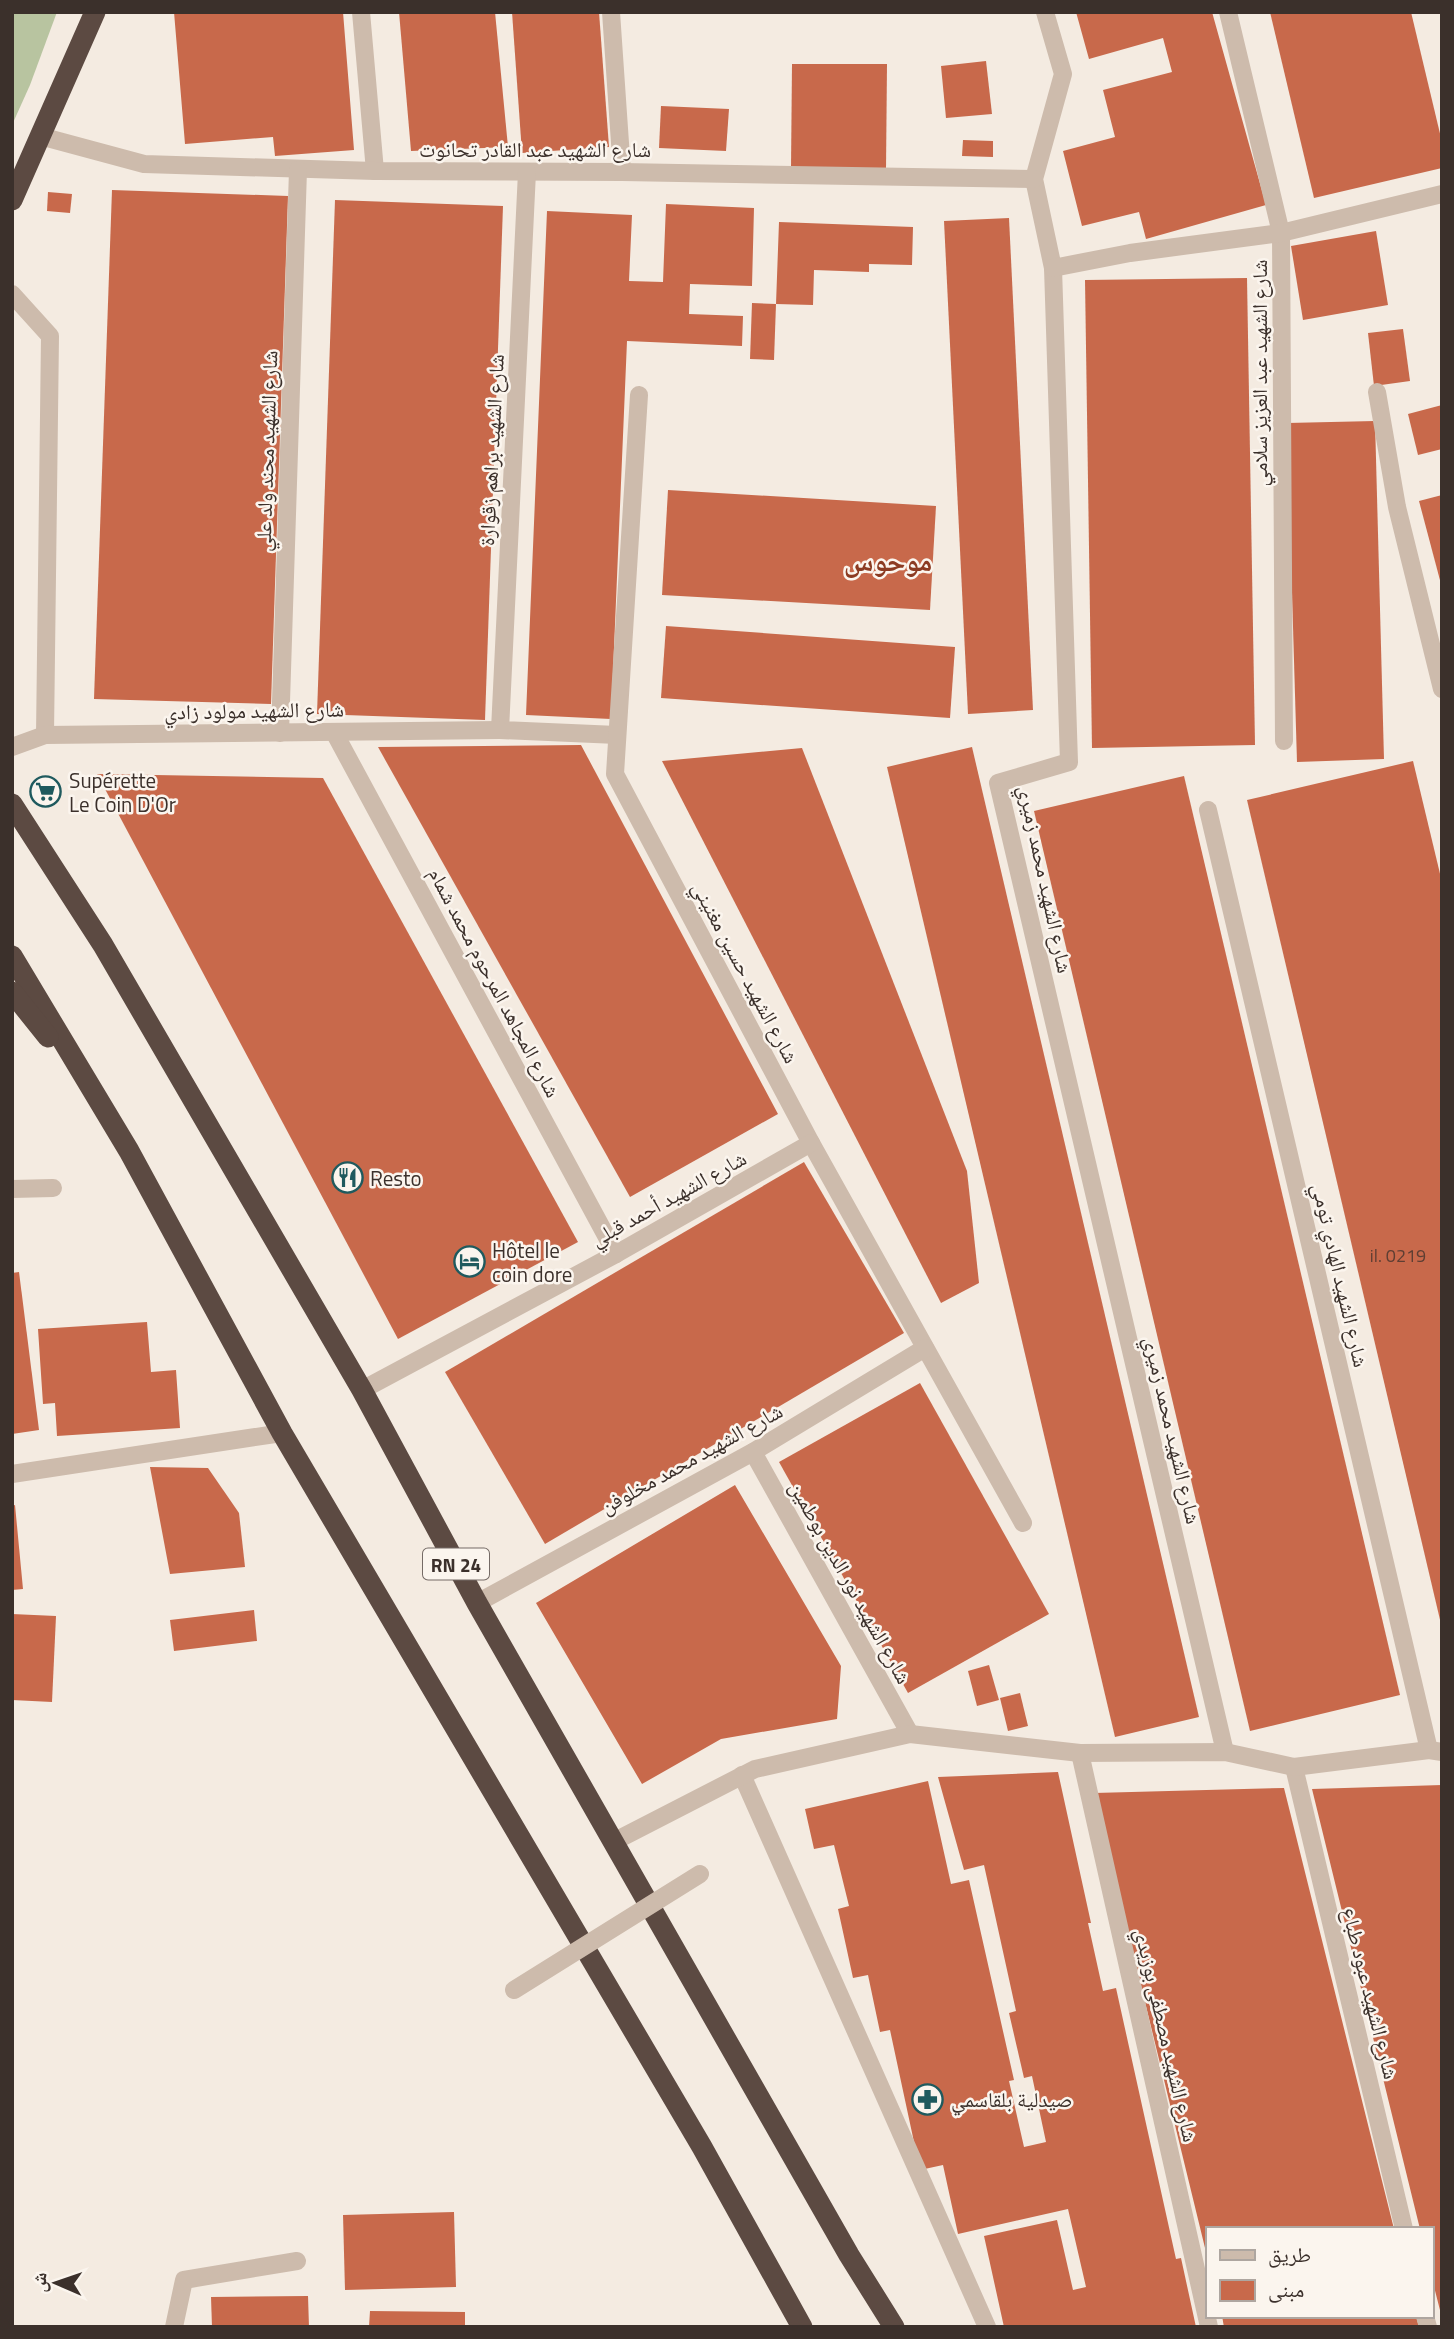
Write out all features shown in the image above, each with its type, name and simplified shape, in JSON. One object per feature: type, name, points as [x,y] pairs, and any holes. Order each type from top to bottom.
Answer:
[{"type":"highway","points":[[12,200],[95,12]]},
{"type":"highway","name":"RN 24","points":[[12,804],[103,946],[362,1391],[477,1603],[849,2255],[894,2327]]},
{"type":"highway","points":[[12,956],[129,1151],[282,1433],[702,2147],[802,2327]]},
{"type":"highway","points":[[12,992],[48,1037],[129,1151]]},
{"type":"street","points":[[361,12],[374,171]]},
{"type":"street","points":[[611,12],[622,172]]},
{"type":"street","name":"شارع الشهيد محمد زميري","points":[[1045,12],[1063,74],[1034,179],[1053,268],[1069,762],[998,783],[1225,1752]]},
{"type":"street","name":"شارع الشهيد عبد العزيز سلامي","points":[[1228,12],[1281,233],[1284,741]]},
{"type":"street","name":"شارع الشهيد عبد القادر تحانوت","points":[[40,136],[144,164],[298,170],[1034,179]]},
{"type":"street","name":"شارع الشهيد محند ولد علي","points":[[280,733],[298,170]]},
{"type":"street","name":"شارع الشهيد براهم زقوارة","points":[[499,730],[527,172]]},
{"type":"street","points":[[1053,268],[1130,253],[1281,233],[1442,194]]},
{"type":"street","points":[[12,294],[50,336],[45,735]]},
{"type":"street","points":[[1377,392],[1397,507],[1442,689]]},
{"type":"street","name":"شارع الشهيد حسين مغنيني","points":[[639,396],[615,774],[811,1143],[1023,1523]]},
{"type":"street","name":"شارع الشهيد مولود زادي","points":[[12,747],[45,735],[499,730],[617,734]]},
{"type":"street","name":"شارع المجاهد المرحوم محمد شمام","points":[[334,732],[616,1254]]},
{"type":"street","name":"شارع الشهيد الهادي تومي","points":[[1208,810],[1435,1751]]},
{"type":"street","name":"شارع الشهيد أحمد قبلي","points":[[362,1391],[616,1254],[811,1143]]},
{"type":"street","points":[[12,1189],[53,1188]]},
{"type":"street","name":"شارع الشهيد محمد مخلوفن","points":[[477,1603],[753,1452],[925,1348]]},
{"type":"street","points":[[12,1474],[282,1433]]},
{"type":"street","name":"شارع الشهيد نور الدين بوطمين","points":[[753,1452],[910,1734]]},
{"type":"street","points":[[613,1842],[755,1769],[910,1734],[1080,1753],[1225,1752],[1294,1768],[1435,1751]]},
{"type":"street","name":"شارع الشهيد مصطفى بوزيدي","points":[[1080,1753],[1206,2314]]},
{"type":"street","name":"شارع الشهيد عبود طباع","points":[[1294,1768],[1404,2227]]},
{"type":"street","points":[[742,1774],[987,2327]]},
{"type":"street","points":[[514,1990],[700,1874]]},
{"type":"street","points":[[174,2327],[184,2280],[297,2261]]},
{"type":"green space","points":[[12,12],[57,12],[12,125]]},
{"type":"building","points":[[174,12],[343,12],[354,150],[275,156],[273,137],[185,144]]},
{"type":"building","points":[[399,12],[495,12],[508,147],[411,151]]},
{"type":"building","points":[[512,12],[599,12],[609,147],[522,153]]},
{"type":"building","points":[[1076,12],[1212,12],[1266,205],[1146,239],[1139,212],[1082,226],[1063,151],[1115,137],[1103,90],[1172,72],[1163,38],[1089,59]]},
{"type":"building","points":[[1270,12],[1411,12],[1442,142],[1442,168],[1314,198]]},
{"type":"building","points":[[986,61],[992,114],[946,118],[941,66]]},
{"type":"building","points":[[792,64],[887,64],[886,169],[791,168]]},
{"type":"building","points":[[661,106],[729,109],[726,151],[659,148]]},
{"type":"building","points":[[963,140],[993,141],[993,157],[962,156]]},
{"type":"building","points":[[112,190],[288,196],[271,704],[94,699]]},
{"type":"building","points":[[48,192],[72,194],[70,213],[47,211]]},
{"type":"building","points":[[335,200],[503,206],[485,720],[317,714]]},
{"type":"building","points":[[666,204],[754,208],[752,286],[690,284],[689,314],[743,316],[742,346],[627,341],[611,719],[526,715],[547,211],[632,215],[629,281],[663,282]]},
{"type":"building","points":[[1009,218],[1033,710],[968,714],[944,221]]},
{"type":"building","points":[[779,222],[913,227],[912,265],[869,264],[869,272],[814,270],[813,305],[776,304]]},
{"type":"building","points":[[1376,231],[1388,305],[1303,320],[1291,246]]},
{"type":"building","points":[[1247,278],[1255,745],[1092,748],[1085,280]]},
{"type":"building","points":[[752,303],[776,304],[774,360],[750,359]]},
{"type":"building","points":[[1403,329],[1410,381],[1374,386],[1368,333]]},
{"type":"building","points":[[1442,405],[1442,449],[1418,455],[1408,414]]},
{"type":"building","points":[[1375,421],[1384,759],[1297,762],[1287,423]]},
{"type":"building","points":[[668,490],[936,506],[930,610],[662,595]]},
{"type":"building","points":[[1442,495],[1442,584],[1441,584],[1419,501]]},
{"type":"building","points":[[666,626],[955,647],[950,718],[661,698]]},
{"type":"building","points":[[581,745],[778,1114],[630,1197],[378,747]]},
{"type":"building","points":[[972,747],[1199,1717],[1115,1737],[887,767]]},
{"type":"building","points":[[802,748],[967,1171],[979,1283],[941,1303],[662,761]]},
{"type":"building","points":[[1413,761],[1442,882],[1441,1624],[1247,800]]},
{"type":"building","points":[[97,774],[323,778],[578,1242],[398,1339]]},
{"type":"building","points":[[1184,776],[1400,1695],[1250,1731],[1034,811]]},
{"type":"building","points":[[804,1162],[904,1333],[545,1544],[445,1372]]},
{"type":"building","points":[[19,1272],[39,1430],[12,1434],[12,1273]]},
{"type":"building","points":[[147,1322],[151,1372],[176,1370],[180,1428],[57,1436],[55,1403],[43,1404],[38,1329]]},
{"type":"building","points":[[920,1383],[1049,1614],[908,1693],[779,1462]]},
{"type":"building","points":[[150,1467],[208,1468],[239,1513],[245,1567],[170,1574]]},
{"type":"building","points":[[735,1485],[841,1666],[837,1719],[721,1739],[642,1784],[536,1603]]},
{"type":"building","points":[[15,1505],[23,1589],[12,1590],[12,1506]]},
{"type":"building","points":[[254,1610],[257,1641],[174,1651],[170,1620]]},
{"type":"building","points":[[12,1614],[56,1616],[52,1702],[12,1700]]},
{"type":"building","points":[[989,1665],[999,1700],[977,1706],[968,1671]]},
{"type":"building","points":[[1020,1693],[1028,1726],[1008,1731],[1000,1698]]},
{"type":"building","points":[[1058,1772],[1103,1991],[1116,1988],[1176,2259],[1181,2258],[1196,2327],[1004,2327],[984,2236],[1057,2220],[1073,2290],[1086,2287],[1068,2209],[958,2234],[943,2165],[920,2170],[890,2030],[880,2032],[868,1975],[853,1978],[838,1909],[849,1906],[834,1845],[814,1849],[805,1809],[928,1781],[951,1884],[969,1880],[1014,2080],[1009,2081],[1024,2147],[1046,2142],[1032,2076],[1024,2078],[1009,2013],[1016,2011],[984,1865],[964,1870],[938,1777]]},
{"type":"building","points":[[1442,1785],[1442,2314],[1433,2283],[1433,2227],[1420,2227],[1312,1789]]},
{"type":"building","points":[[1284,1788],[1394,2227],[1206,2227],[1206,2252],[1094,1793]]},
{"type":"building","points":[[454,2212],[456,2287],[345,2290],[343,2215]]},
{"type":"building","points":[[308,2296],[309,2327],[212,2327],[211,2297]]},
{"type":"building","points":[[370,2311],[465,2312],[465,2327],[369,2327]]},
{"type":"building","points":[[1222,2318],[1417,2318],[1419,2327],[1224,2327]]},
{"type":"place","name":"Supérette Le Coin D'Or","points":[[46,792]]},
{"type":"place","name":"Resto","points":[[347,1178]]},
{"type":"place","name":"Hôtel le coin dore","points":[[469,1262]]},
{"type":"place","name":"صيدلية بلقاسمي","points":[[928,2099]]},
{"type":"district","name":"موحوس","points":[[888,560]]}]
